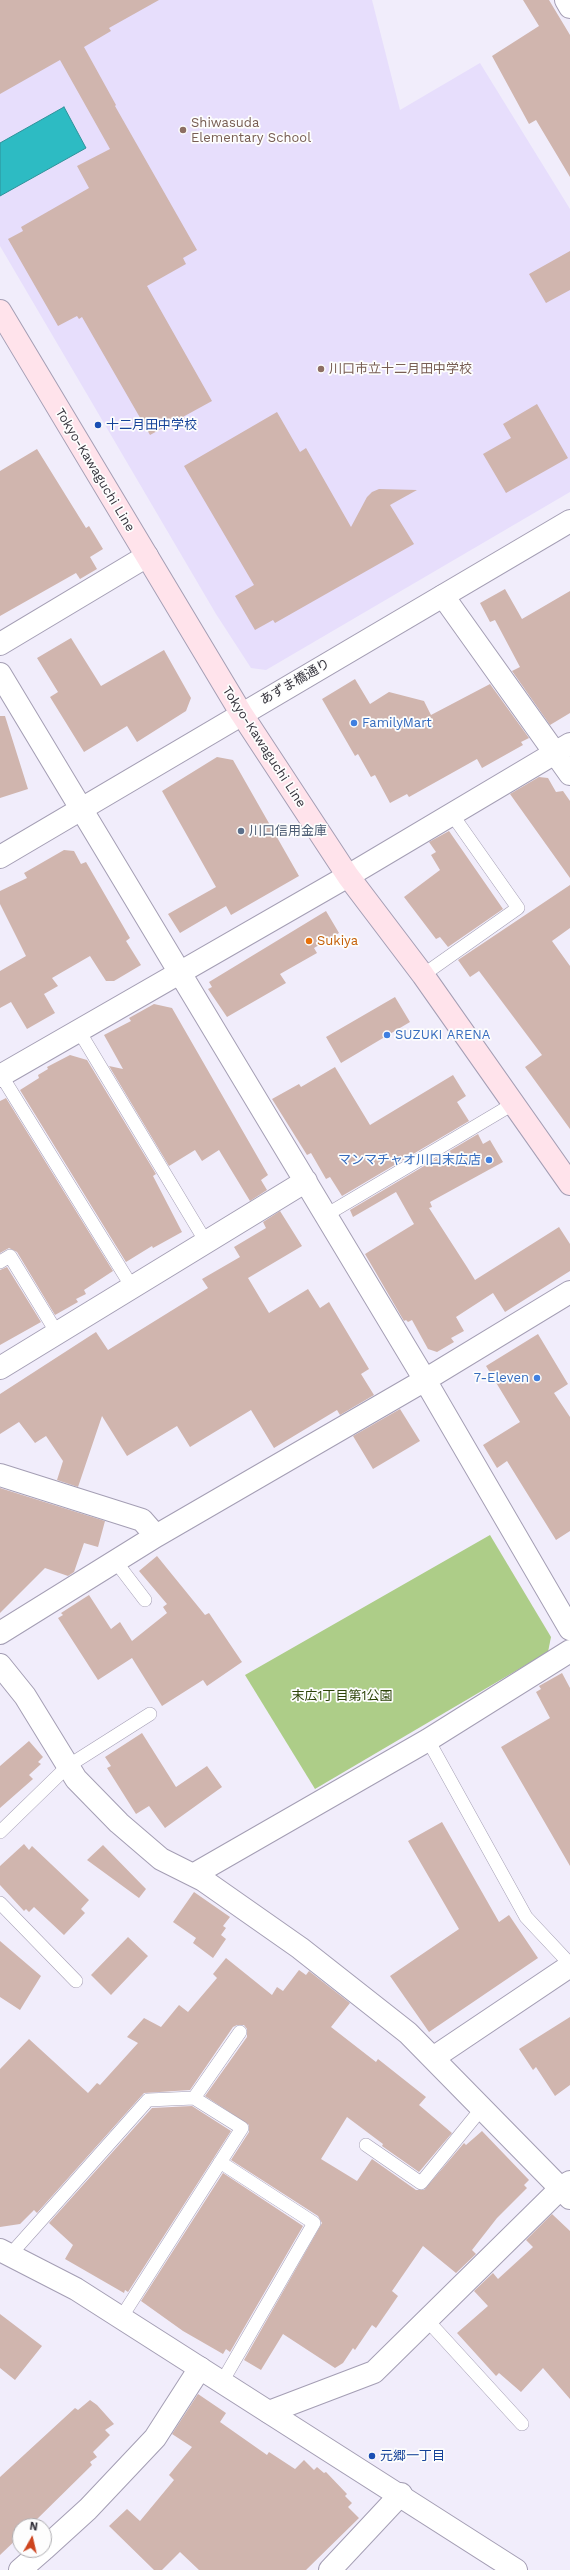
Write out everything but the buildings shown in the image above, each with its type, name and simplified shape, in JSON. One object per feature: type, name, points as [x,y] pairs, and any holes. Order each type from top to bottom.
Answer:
[{"type":"main road","name":"Tokyo-Kawaguchi Line","points":[[0,311],[241,713],[348,876],[423,975],[570,1184]]},
{"type":"street","name":"あずま橋通り","points":[[0,857],[241,713],[570,521]]},
{"type":"street","points":[[0,644],[147,556]]},
{"type":"street","points":[[443,596],[562,748],[570,774]]},
{"type":"street","points":[[0,674],[80,810],[181,973],[425,1380],[570,1630]]},
{"type":"street","points":[[0,1076],[348,876],[562,748]]},
{"type":"street","points":[[0,1368],[306,1181]]},
{"type":"street","points":[[0,1633],[156,1536],[425,1380],[570,1292]]},
{"type":"street","points":[[0,1475],[142,1520],[156,1536]]},
{"type":"street","points":[[193,1875],[428,1740],[570,1651]]},
{"type":"street","points":[[0,1665],[25,1696],[76,1778],[119,1823],[161,1859],[193,1875],[300,1948],[408,2033],[482,2108],[567,2190],[427,2320],[374,2372],[269,2412]]},
{"type":"street","points":[[433,2058],[570,1965]]},
{"type":"street","points":[[5,2252],[76,2289],[401,2494],[516,2570]]},
{"type":"street","points":[[52,2541],[88,2509],[155,2438],[200,2368]]},
{"type":"street","points":[[330,2570],[401,2494]]},
{"type":"street","points":[[20,2570],[33,2558]]},
{"type":"lane","points":[[423,975],[518,908],[451,813]]},
{"type":"lane","points":[[79,1031],[206,1242]]},
{"type":"lane","points":[[0,1076],[132,1287]]},
{"type":"lane","points":[[326,1215],[513,1104]]},
{"type":"lane","points":[[0,1262],[10,1256],[57,1333]]},
{"type":"lane","points":[[116,1562],[145,1600]]},
{"type":"lane","points":[[0,1832],[68,1766],[150,1714]]},
{"type":"lane","points":[[428,1740],[526,1917],[570,1965]]},
{"type":"lane","points":[[0,1903],[76,1981]]},
{"type":"lane","points":[[194,2098],[240,2032]]},
{"type":"lane","points":[[5,2252],[148,2100],[194,2098],[242,2128],[121,2318]]},
{"type":"lane","points":[[366,2145],[421,2183],[482,2108]]},
{"type":"lane","points":[[220,2162],[314,2223],[222,2382]]},
{"type":"lane","points":[[427,2320],[522,2424]]},
{"type":"shaded area","name":"川口市立十二月田中学校","points":[[0,0],[372,0],[400,110],[480,63],[570,209],[570,492],[266,670],[251,668],[216,614],[0,246]]},
{"type":"green space","name":"末広1丁目第1公園","points":[[490,1535],[551,1637],[548,1652],[315,1789],[245,1675]]},
{"type":"water","points":[[64,107],[86,148],[0,196],[0,143]]},
{"type":"place","name":"Shiwasuda Elementary School","points":[[183,130]]},
{"type":"place","name":"川口市立十二月田中学校","points":[[321,369]]},
{"type":"place","name":"十二月田中学校","points":[[98,425]]},
{"type":"place","name":"FamilyMart","points":[[354,723]]},
{"type":"place","name":"川口信用金庫","points":[[241,831]]},
{"type":"place","name":"Sukiya","points":[[309,941]]},
{"type":"place","name":"SUZUKI ARENA","points":[[387,1035]]},
{"type":"place","name":"マンマチャオ川口末広店","points":[[489,1160]]},
{"type":"place","name":"7-Eleven","points":[[537,1378]]},
{"type":"place","name":"元郷一丁目","points":[[372,2456]]}]
